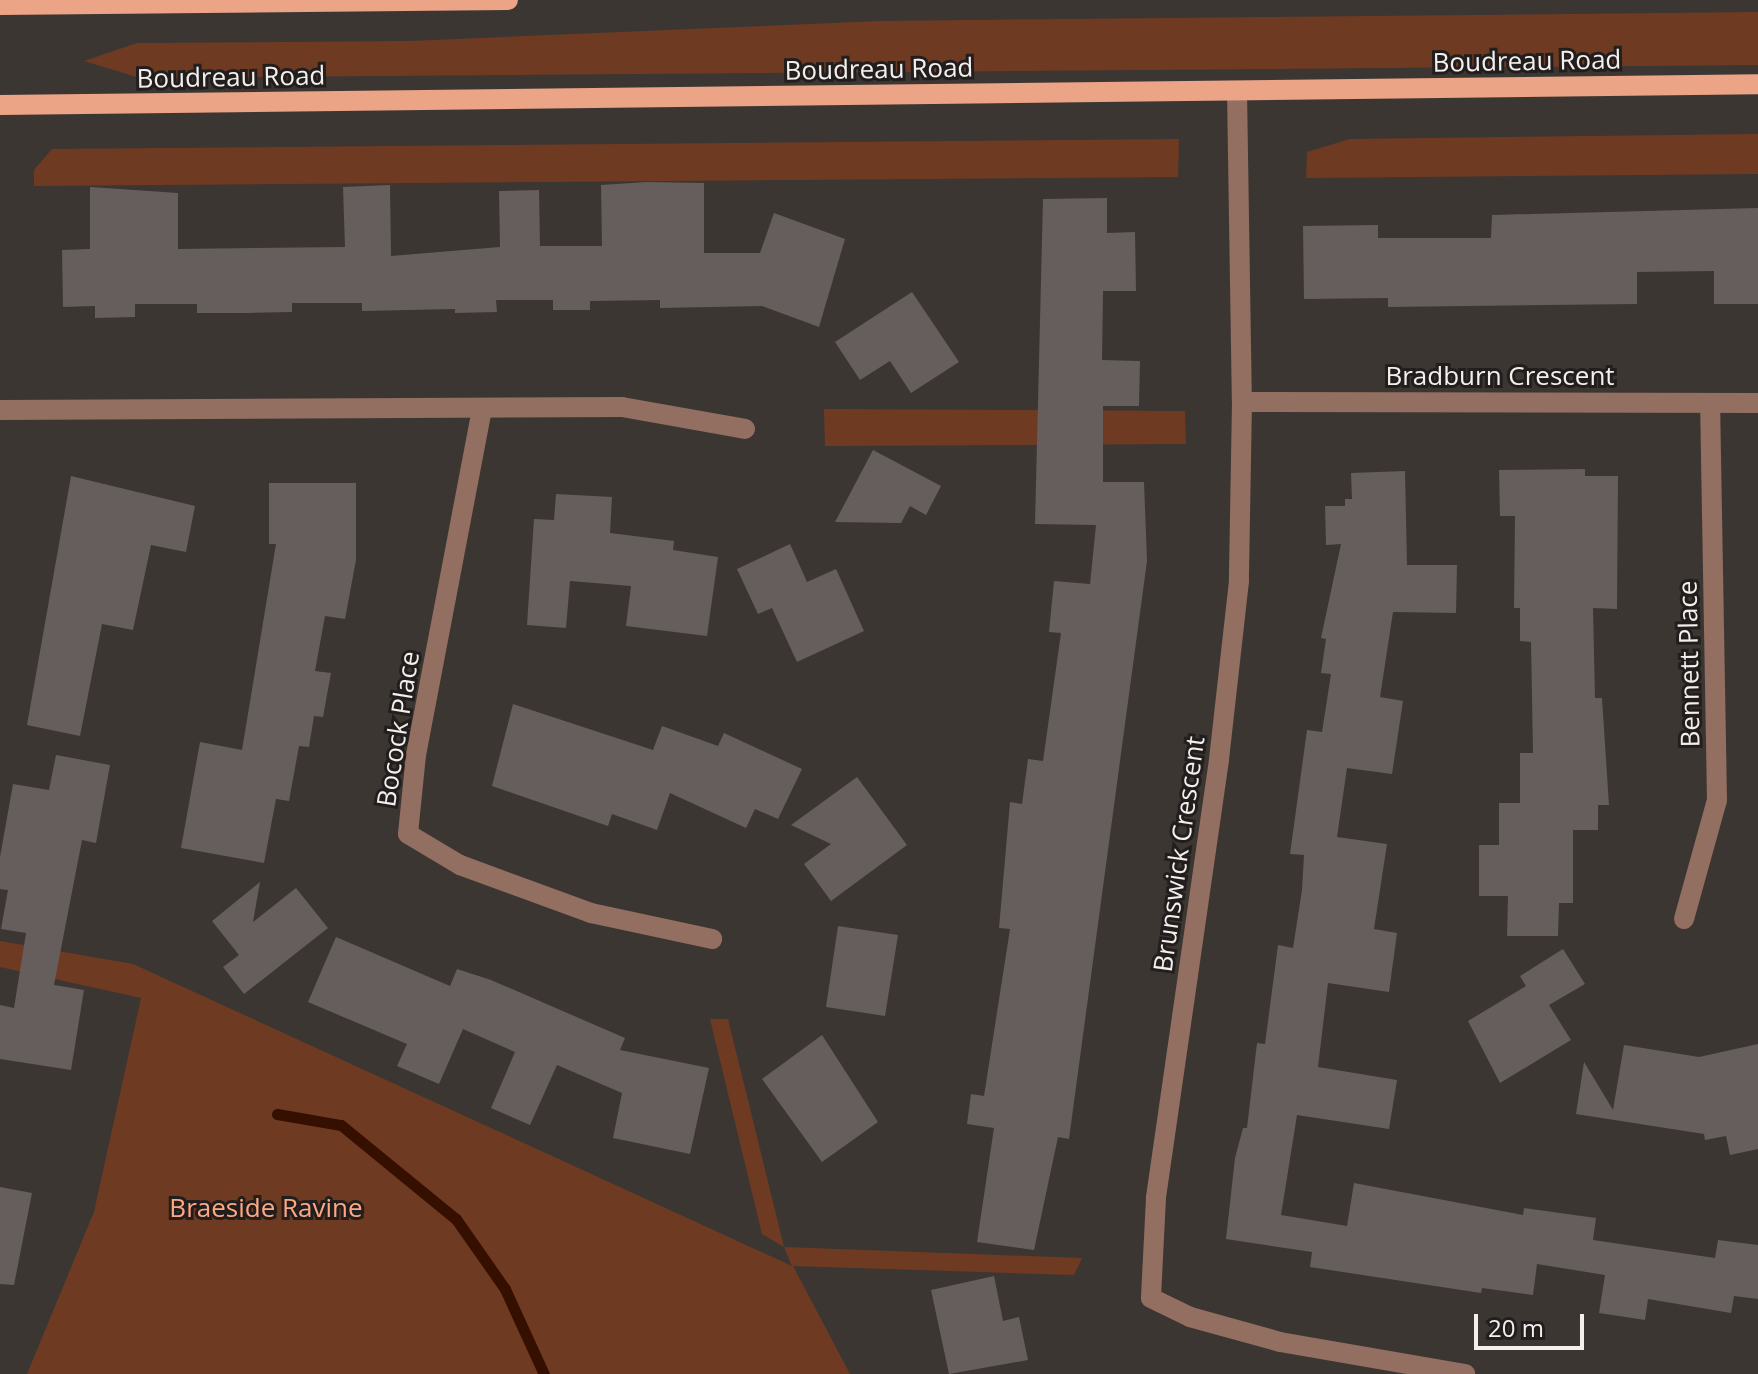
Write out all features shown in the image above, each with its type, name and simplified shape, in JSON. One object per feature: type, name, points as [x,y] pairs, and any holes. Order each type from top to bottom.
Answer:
[{"type":"main road","points":[[0,5],[508,0]]},
{"type":"main road","name":"Boudreau Road","points":[[0,105],[1758,84]]},
{"type":"street","name":"Brunswick Crescent","points":[[1237,91],[1242,402],[1239,581],[1219,760],[1156,1198],[1151,1298],[1190,1317],[1280,1342],[1465,1374]]},
{"type":"street","name":"Bradburn Crescent","points":[[1242,402],[1758,403]]},
{"type":"street","name":"Bennett Place","points":[[1684,919],[1717,800],[1710,403]]},
{"type":"street","points":[[0,410],[622,407],[745,429]]},
{"type":"street","name":"Bocock Place","points":[[482,409],[416,755],[408,834],[460,865],[591,913],[712,939]]},
{"type":"green space","points":[[1758,12],[1758,65],[140,78],[84,61],[137,43],[410,41],[880,21]]},
{"type":"green space","points":[[1758,134],[1758,174],[1306,178],[1307,152],[1350,139]]},
{"type":"green space","points":[[1179,139],[1178,177],[34,186],[34,170],[52,149]]},
{"type":"green space","points":[[824,409],[1185,411],[1186,444],[825,446]]},
{"type":"green space","name":"Braeside Ravine","points":[[0,941],[133,964],[792,1266],[784,1247],[1082,1258],[1074,1275],[793,1266],[850,1374],[27,1374],[94,1212],[141,998],[0,967]]},
{"type":"green space","points":[[710,1019],[728,1019],[784,1247],[762,1234]]},
{"type":"building","points":[[704,183],[704,253],[760,253],[774,213],[845,239],[819,327],[762,306],[660,308],[660,300],[590,301],[590,310],[553,310],[553,300],[496,300],[497,312],[455,313],[455,309],[362,311],[362,303],[292,303],[292,312],[248,313],[197,313],[197,304],[135,304],[135,317],[95,318],[95,306],[63,307],[62,250],[90,249],[90,187],[178,193],[178,249],[345,247],[343,187],[390,185],[391,256],[500,247],[499,191],[539,190],[540,246],[602,246],[601,185]]},
{"type":"building","points":[[1107,198],[1107,233],[1135,232],[1136,291],[1103,291],[1102,360],[1140,361],[1139,406],[1103,406],[1103,482],[1144,482],[1147,561],[1069,1139],[1058,1137],[1034,1250],[977,1242],[994,1128],[967,1124],[971,1094],[984,1096],[1010,929],[999,928],[1010,802],[1022,804],[1028,759],[1043,761],[1061,633],[1049,632],[1054,581],[1090,584],[1096,525],[1035,524],[1043,199]]},
{"type":"building","points":[[1758,208],[1758,304],[1714,304],[1714,271],[1637,272],[1637,304],[1388,307],[1388,298],[1304,299],[1303,226],[1378,225],[1378,238],[1491,238],[1492,215]]},
{"type":"building","points":[[912,292],[959,362],[911,393],[890,361],[860,380],[835,342]]},
{"type":"building","points":[[873,450],[941,486],[926,515],[910,506],[901,523],[835,522]]},
{"type":"building","points":[[1585,469],[1585,476],[1618,476],[1617,609],[1593,608],[1595,698],[1602,698],[1609,805],[1598,805],[1598,830],[1573,830],[1573,903],[1559,903],[1558,936],[1507,936],[1508,896],[1479,896],[1479,845],[1499,845],[1499,803],[1520,803],[1520,753],[1533,753],[1531,642],[1520,641],[1520,608],[1514,608],[1515,516],[1500,516],[1499,470]]},
{"type":"building","points":[[1405,471],[1407,565],[1457,565],[1456,613],[1393,612],[1380,697],[1403,701],[1392,774],[1347,768],[1337,837],[1387,844],[1374,929],[1397,933],[1389,992],[1328,983],[1318,1067],[1397,1080],[1389,1129],[1297,1115],[1281,1215],[1347,1226],[1354,1183],[1523,1215],[1524,1208],[1596,1218],[1593,1240],[1715,1258],[1718,1240],[1758,1245],[1758,1299],[1734,1296],[1731,1313],[1648,1299],[1645,1320],[1599,1313],[1605,1275],[1537,1264],[1533,1295],[1482,1288],[1481,1293],[1310,1267],[1312,1252],[1226,1239],[1235,1158],[1243,1128],[1247,1128],[1257,1043],[1265,1044],[1278,945],[1293,948],[1302,890],[1304,855],[1290,854],[1307,730],[1322,732],[1331,674],[1321,673],[1326,639],[1321,638],[1341,544],[1326,545],[1325,506],[1345,506],[1345,499],[1352,499],[1351,473]]},
{"type":"building","points":[[71,476],[195,506],[186,552],[151,545],[133,630],[102,624],[80,736],[27,725]]},
{"type":"building","points":[[269,483],[356,483],[356,560],[345,619],[325,616],[315,671],[331,673],[323,717],[314,716],[309,747],[299,746],[289,801],[276,799],[264,863],[181,848],[200,742],[242,750],[276,544],[269,544]]},
{"type":"building","points":[[556,494],[612,497],[610,533],[674,541],[673,550],[718,557],[707,636],[626,626],[631,586],[570,581],[566,628],[527,625],[534,519],[554,520]]},
{"type":"building","points":[[790,544],[807,582],[836,569],[864,631],[797,662],[772,608],[758,614],[737,569]]},
{"type":"building","points":[[513,704],[653,750],[662,726],[718,746],[724,733],[802,769],[778,819],[755,809],[746,828],[670,793],[657,830],[612,814],[608,826],[492,786]]},
{"type":"building","points":[[56,755],[110,765],[96,843],[82,840],[54,985],[84,990],[71,1070],[0,1059],[0,1005],[14,1008],[26,933],[1,929],[8,890],[0,889],[0,857],[13,784],[49,790]]},
{"type":"building","points":[[857,777],[907,845],[831,901],[804,864],[831,844],[791,825]]},
{"type":"building","points":[[260,882],[253,922],[296,888],[328,928],[244,994],[223,967],[239,955],[212,921]]},
{"type":"building","points":[[838,926],[898,935],[885,1016],[826,1007]]},
{"type":"building","points":[[336,937],[450,986],[457,969],[491,980],[625,1038],[620,1050],[709,1068],[690,1154],[613,1138],[622,1093],[557,1065],[530,1125],[491,1108],[515,1052],[463,1029],[439,1084],[397,1066],[407,1044],[308,1002]]},
{"type":"building","points":[[1563,949],[1585,984],[1549,1005],[1571,1040],[1500,1083],[1468,1021],[1526,986],[1520,976]]},
{"type":"building","points":[[822,1035],[878,1122],[822,1162],[762,1079]]},
{"type":"building","points":[[1758,1044],[1758,1149],[1730,1155],[1726,1136],[1705,1140],[1704,1134],[1576,1114],[1584,1062],[1613,1110],[1624,1045],[1699,1057]]},
{"type":"building","points":[[0,1187],[32,1193],[14,1285],[0,1284]]},
{"type":"building","points":[[994,1276],[1003,1321],[1019,1317],[1028,1360],[949,1374],[931,1290]]},
{"type":"waterway","points":[[277,1114],[341,1125],[456,1219],[505,1289],[544,1374]]}]
